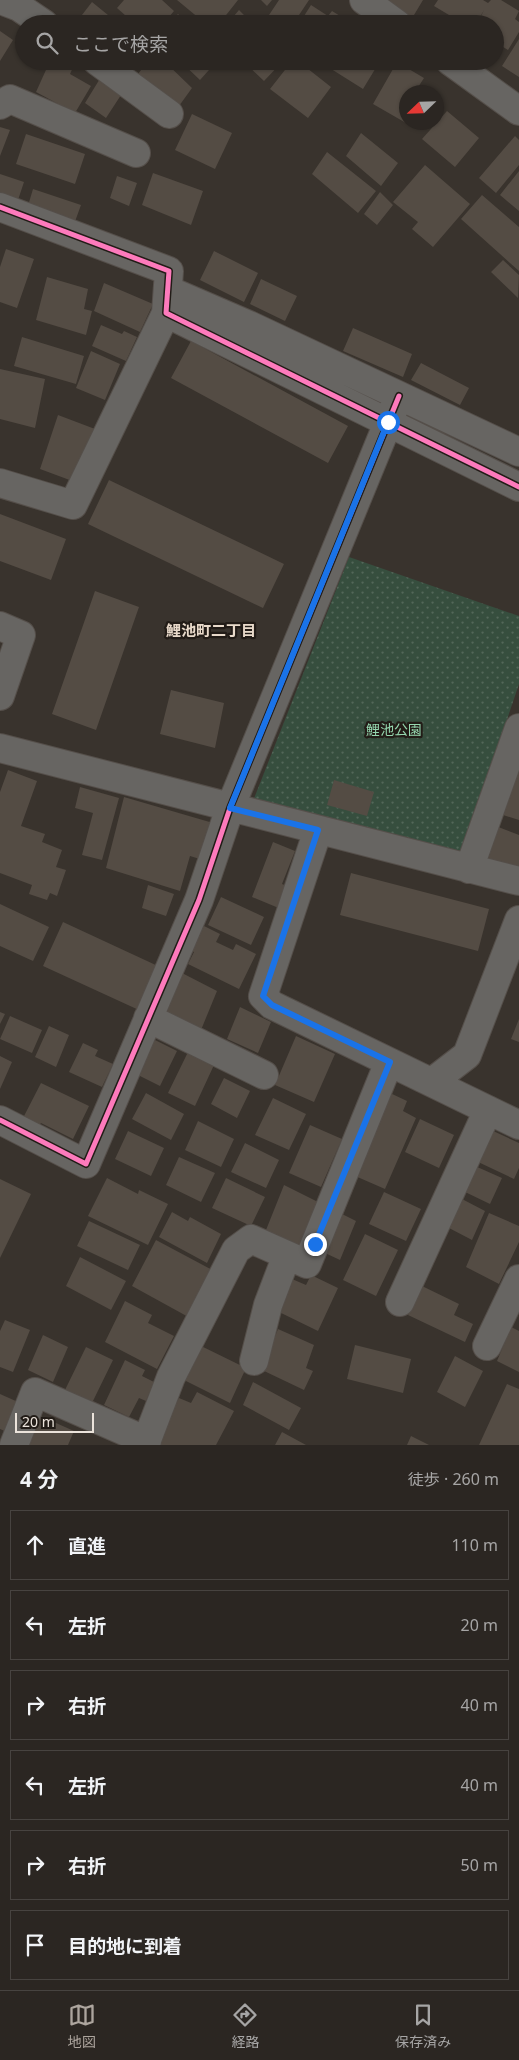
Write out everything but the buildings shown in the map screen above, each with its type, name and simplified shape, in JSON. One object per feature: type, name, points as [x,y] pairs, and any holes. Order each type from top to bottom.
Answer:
[{"type":"street","points":[[2,0],[19,7],[31,15]]},
{"type":"street","points":[[364,0],[385,15]]},
{"type":"street","points":[[109,70],[169,114]]},
{"type":"street","points":[[462,70],[519,111]]},
{"type":"street","points":[[0,105],[10,99],[136,153]]},
{"type":"street","points":[[0,207],[169,271],[167,302],[73,504],[0,483]]},
{"type":"street","points":[[167,302],[249,326],[519,452]]},
{"type":"street","points":[[167,302],[388,422],[519,487]]},
{"type":"street","points":[[0,1120],[86,1164],[199,900],[230,808],[398,396]]},
{"type":"street","points":[[0,626],[21,635],[0,696]]},
{"type":"street","points":[[469,869],[519,728]]},
{"type":"street","points":[[0,748],[519,881]]},
{"type":"street","points":[[318,830],[263,996],[272,1005],[519,1125]]},
{"type":"street","points":[[432,1082],[467,1054],[519,920]]},
{"type":"street","points":[[148,1018],[264,1075]]},
{"type":"street","points":[[14,1445],[34,1392],[146,1443],[171,1377],[236,1250],[251,1239],[307,1264],[390,1062]]},
{"type":"street","points":[[400,1302],[488,1110]]},
{"type":"street","points":[[254,1360],[268,1305],[287,1255]]},
{"type":"street","points":[[487,1346],[519,1279]]},
{"type":"green space","name":"鯉池公園","points":[[349,557],[519,616],[519,684],[461,856],[253,801]]},
{"type":"cycle path","points":[[0,207],[169,271],[166,313],[519,487]]},
{"type":"cycle path","points":[[0,1120],[86,1164],[199,900],[230,808],[399,396]]},
{"type":"district","name":"鯉池町二丁目","points":[[211,630]]},
{"type":"route","points":[[315,1244],[390,1062],[272,1005],[263,996],[318,830],[230,808],[388,422]]}]
